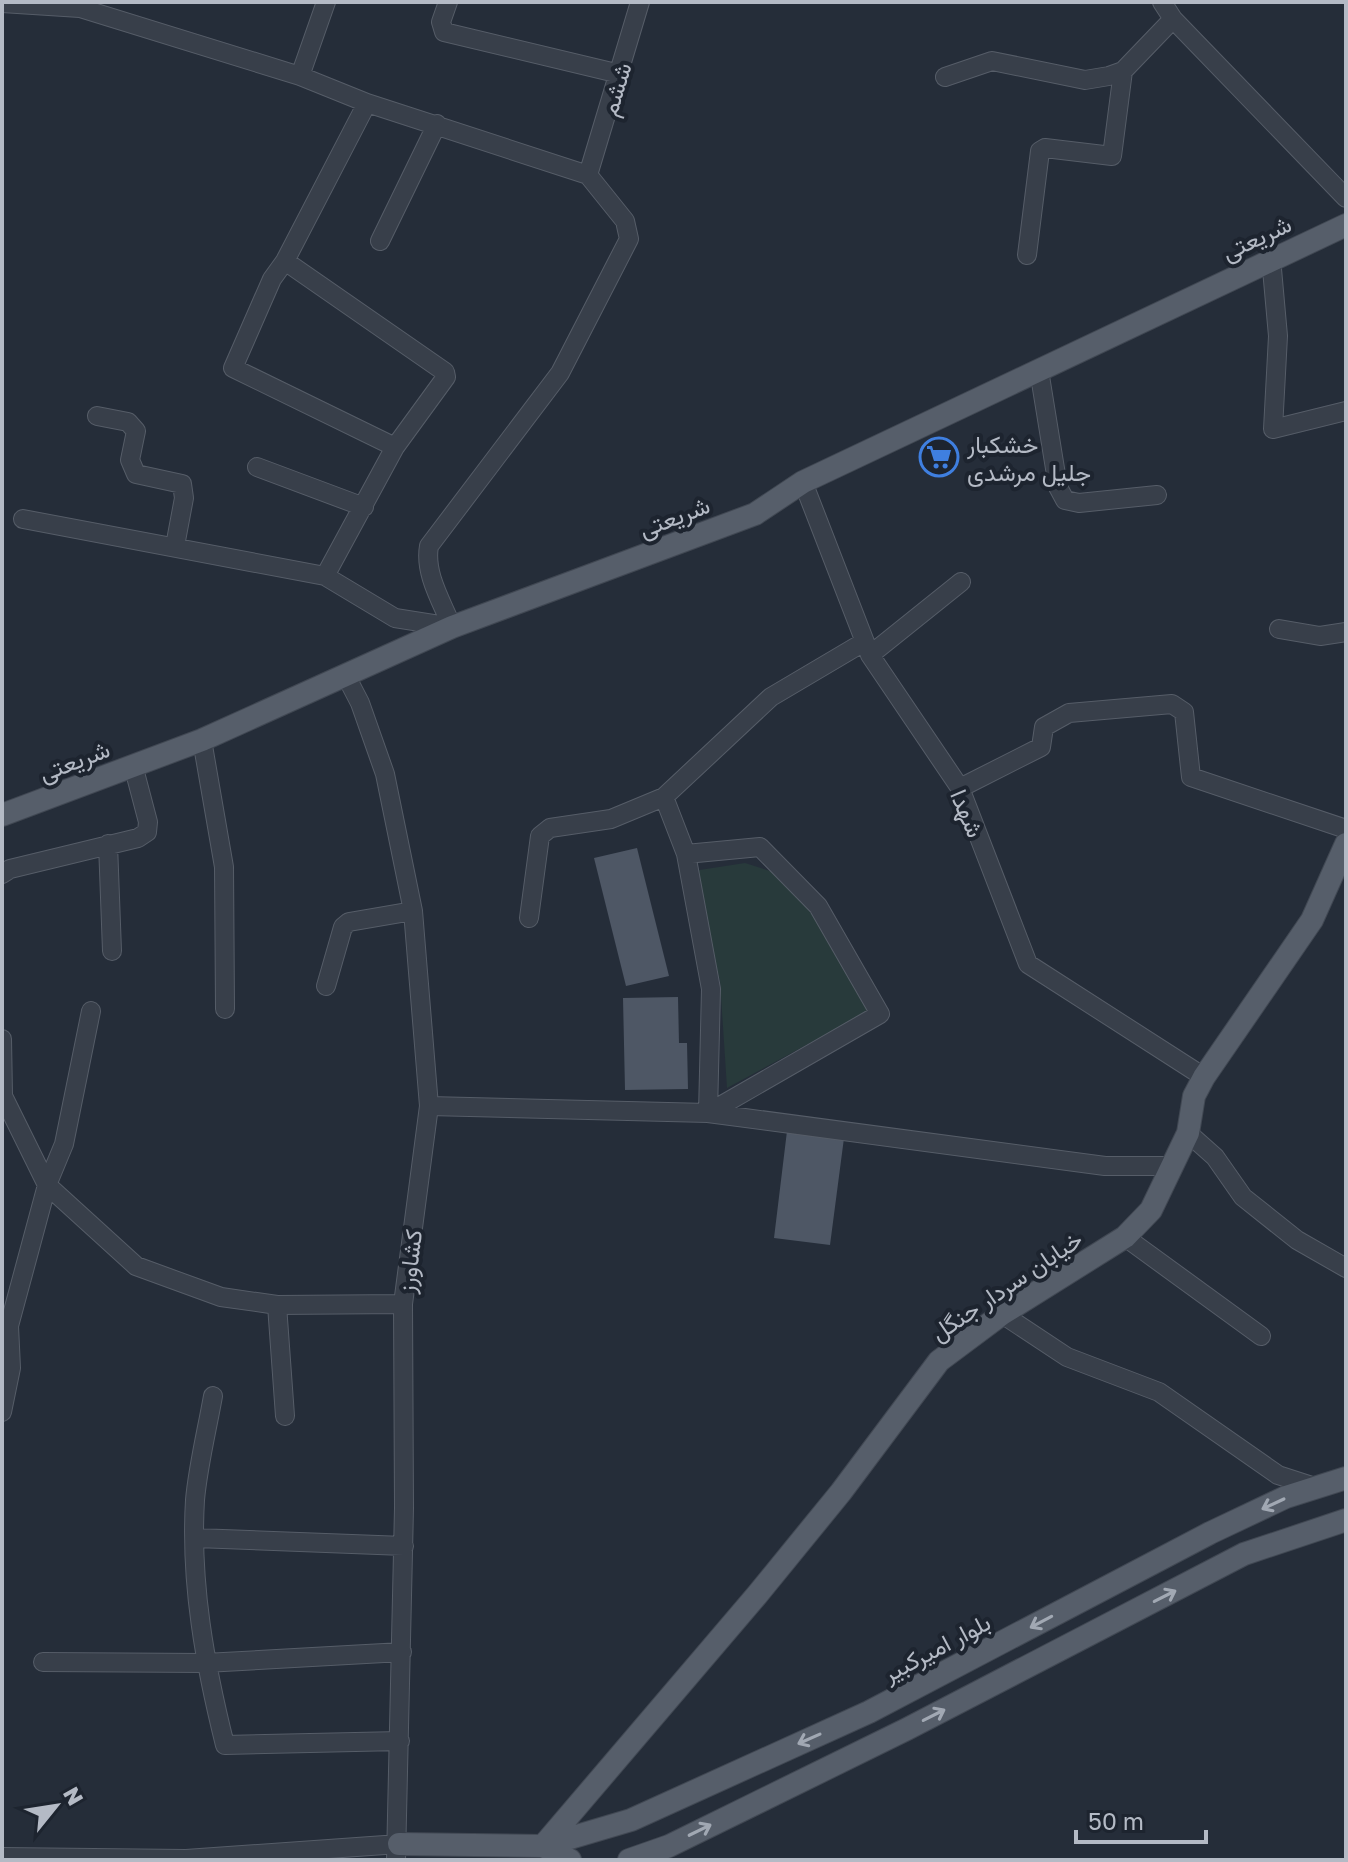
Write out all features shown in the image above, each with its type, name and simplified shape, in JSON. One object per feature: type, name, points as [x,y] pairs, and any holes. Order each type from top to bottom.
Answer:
[{"type":"main road","name":"شریعتی","points":[[2,815],[202,740],[452,627],[755,514],[803,482],[1346,225]]},
{"type":"main road","name":"خیابان سردار جنگل","points":[[543,1846],[785,1561],[939,1361],[1002,1314],[1125,1237],[1151,1210],[1188,1133],[1194,1096],[1204,1077],[1312,920],[1346,844]]},
{"type":"main road","name":"بلوار امیرکبیر","points":[[398,1852],[543,1846],[631,1820],[869,1712],[1210,1533],[1315,1487],[1346,1478]]},
{"type":"main road","points":[[629,1860],[669,1846],[907,1729],[1244,1554],[1346,1520]]},
{"type":"main road","name":"بلوار امیرکبیر","points":[[543,1846],[570,1860]]},
{"type":"street","points":[[300,76],[326,2]]},
{"type":"street","points":[[448,2],[441,22],[444,32],[620,74]]},
{"type":"street","name":"ششم","points":[[588,175],[640,2]]},
{"type":"street","points":[[1162,2],[1173,19],[1346,198]]},
{"type":"street","points":[[2,3],[80,8],[300,76],[367,103],[588,175],[625,221],[629,239],[560,373],[429,546],[427,559],[431,574],[452,627]]},
{"type":"street","points":[[945,77],[992,61],[1085,80],[1123,71],[1173,19]]},
{"type":"street","points":[[1027,255],[1040,151],[1045,148],[1112,156],[1123,71]]},
{"type":"street","points":[[367,103],[285,261],[272,279],[233,368],[395,447]]},
{"type":"street","points":[[380,241],[437,124]]},
{"type":"street","points":[[1271,258],[1278,336],[1273,429],[1346,411]]},
{"type":"street","points":[[285,261],[445,372],[444,381],[395,447],[325,576]]},
{"type":"street","points":[[1039,370],[1058,487],[1065,500],[1079,503],[1157,495]]},
{"type":"street","points":[[97,416],[128,422],[136,431],[130,460],[136,474],[182,484],[184,498],[175,546]]},
{"type":"street","points":[[257,467],[364,507]]},
{"type":"street","name":"شهدا","points":[[803,482],[867,648],[960,788],[1028,964],[1204,1077]]},
{"type":"street","points":[[23,519],[325,576],[395,618],[452,627]]},
{"type":"street","points":[[529,918],[540,836],[550,828],[611,819],[664,797],[771,697],[867,648],[961,582]]},
{"type":"street","points":[[1279,629],[1320,636],[1346,632]]},
{"type":"street","name":"کشاورز","points":[[345,674],[360,703],[385,774],[413,911],[429,1106],[403,1304],[404,1546],[398,1852]]},
{"type":"street","points":[[960,788],[1041,747],[1044,727],[1069,713],[1172,704],[1184,712],[1191,777],[1346,829]]},
{"type":"street","points":[[202,740],[224,867],[225,1009]]},
{"type":"street","points":[[2,874],[138,838],[147,832],[148,822],[133,765]]},
{"type":"street","points":[[664,797],[686,854],[711,989],[708,1113]]},
{"type":"street","points":[[108,844],[112,951]]},
{"type":"street","points":[[686,854],[760,847],[818,906],[880,1014],[708,1113]]},
{"type":"street","points":[[326,986],[343,927],[349,922],[413,911]]},
{"type":"street","points":[[2,1412],[11,1368],[9,1326],[47,1185],[64,1144],[91,1011]]},
{"type":"street","points":[[2,1039],[2,1095],[47,1185],[136,1266],[221,1297],[277,1305],[403,1304]]},
{"type":"street","points":[[429,1106],[708,1113],[1105,1166],[1171,1166]]},
{"type":"street","points":[[1188,1133],[1215,1157],[1243,1197],[1297,1240],[1346,1268]]},
{"type":"street","points":[[1125,1237],[1261,1336]]},
{"type":"street","points":[[277,1305],[285,1416]]},
{"type":"street","points":[[1002,1314],[1067,1357],[1159,1392],[1278,1475],[1315,1487]]},
{"type":"street","points":[[213,1396],[195,1499],[196,1586],[205,1663],[225,1745],[400,1741]]},
{"type":"street","points":[[196,1538],[404,1546]]},
{"type":"street","points":[[43,1662],[205,1663],[402,1652]]},
{"type":"street","points":[[2,1857],[186,1859],[398,1852]]},
{"type":"shaded area","points":[[745,863],[773,872],[801,896],[870,1007],[862,1015],[727,1088],[720,981],[693,871]]},
{"type":"building","points":[[637,848],[669,976],[626,986],[594,858]]},
{"type":"building","points":[[678,997],[679,1043],[687,1043],[688,1089],[625,1090],[623,998]]},
{"type":"building","points":[[787,1131],[844,1138],[830,1245],[774,1238]]},
{"type":"place","name":"خشکبار جلیل مرشدی","points":[[939,457]]}]
